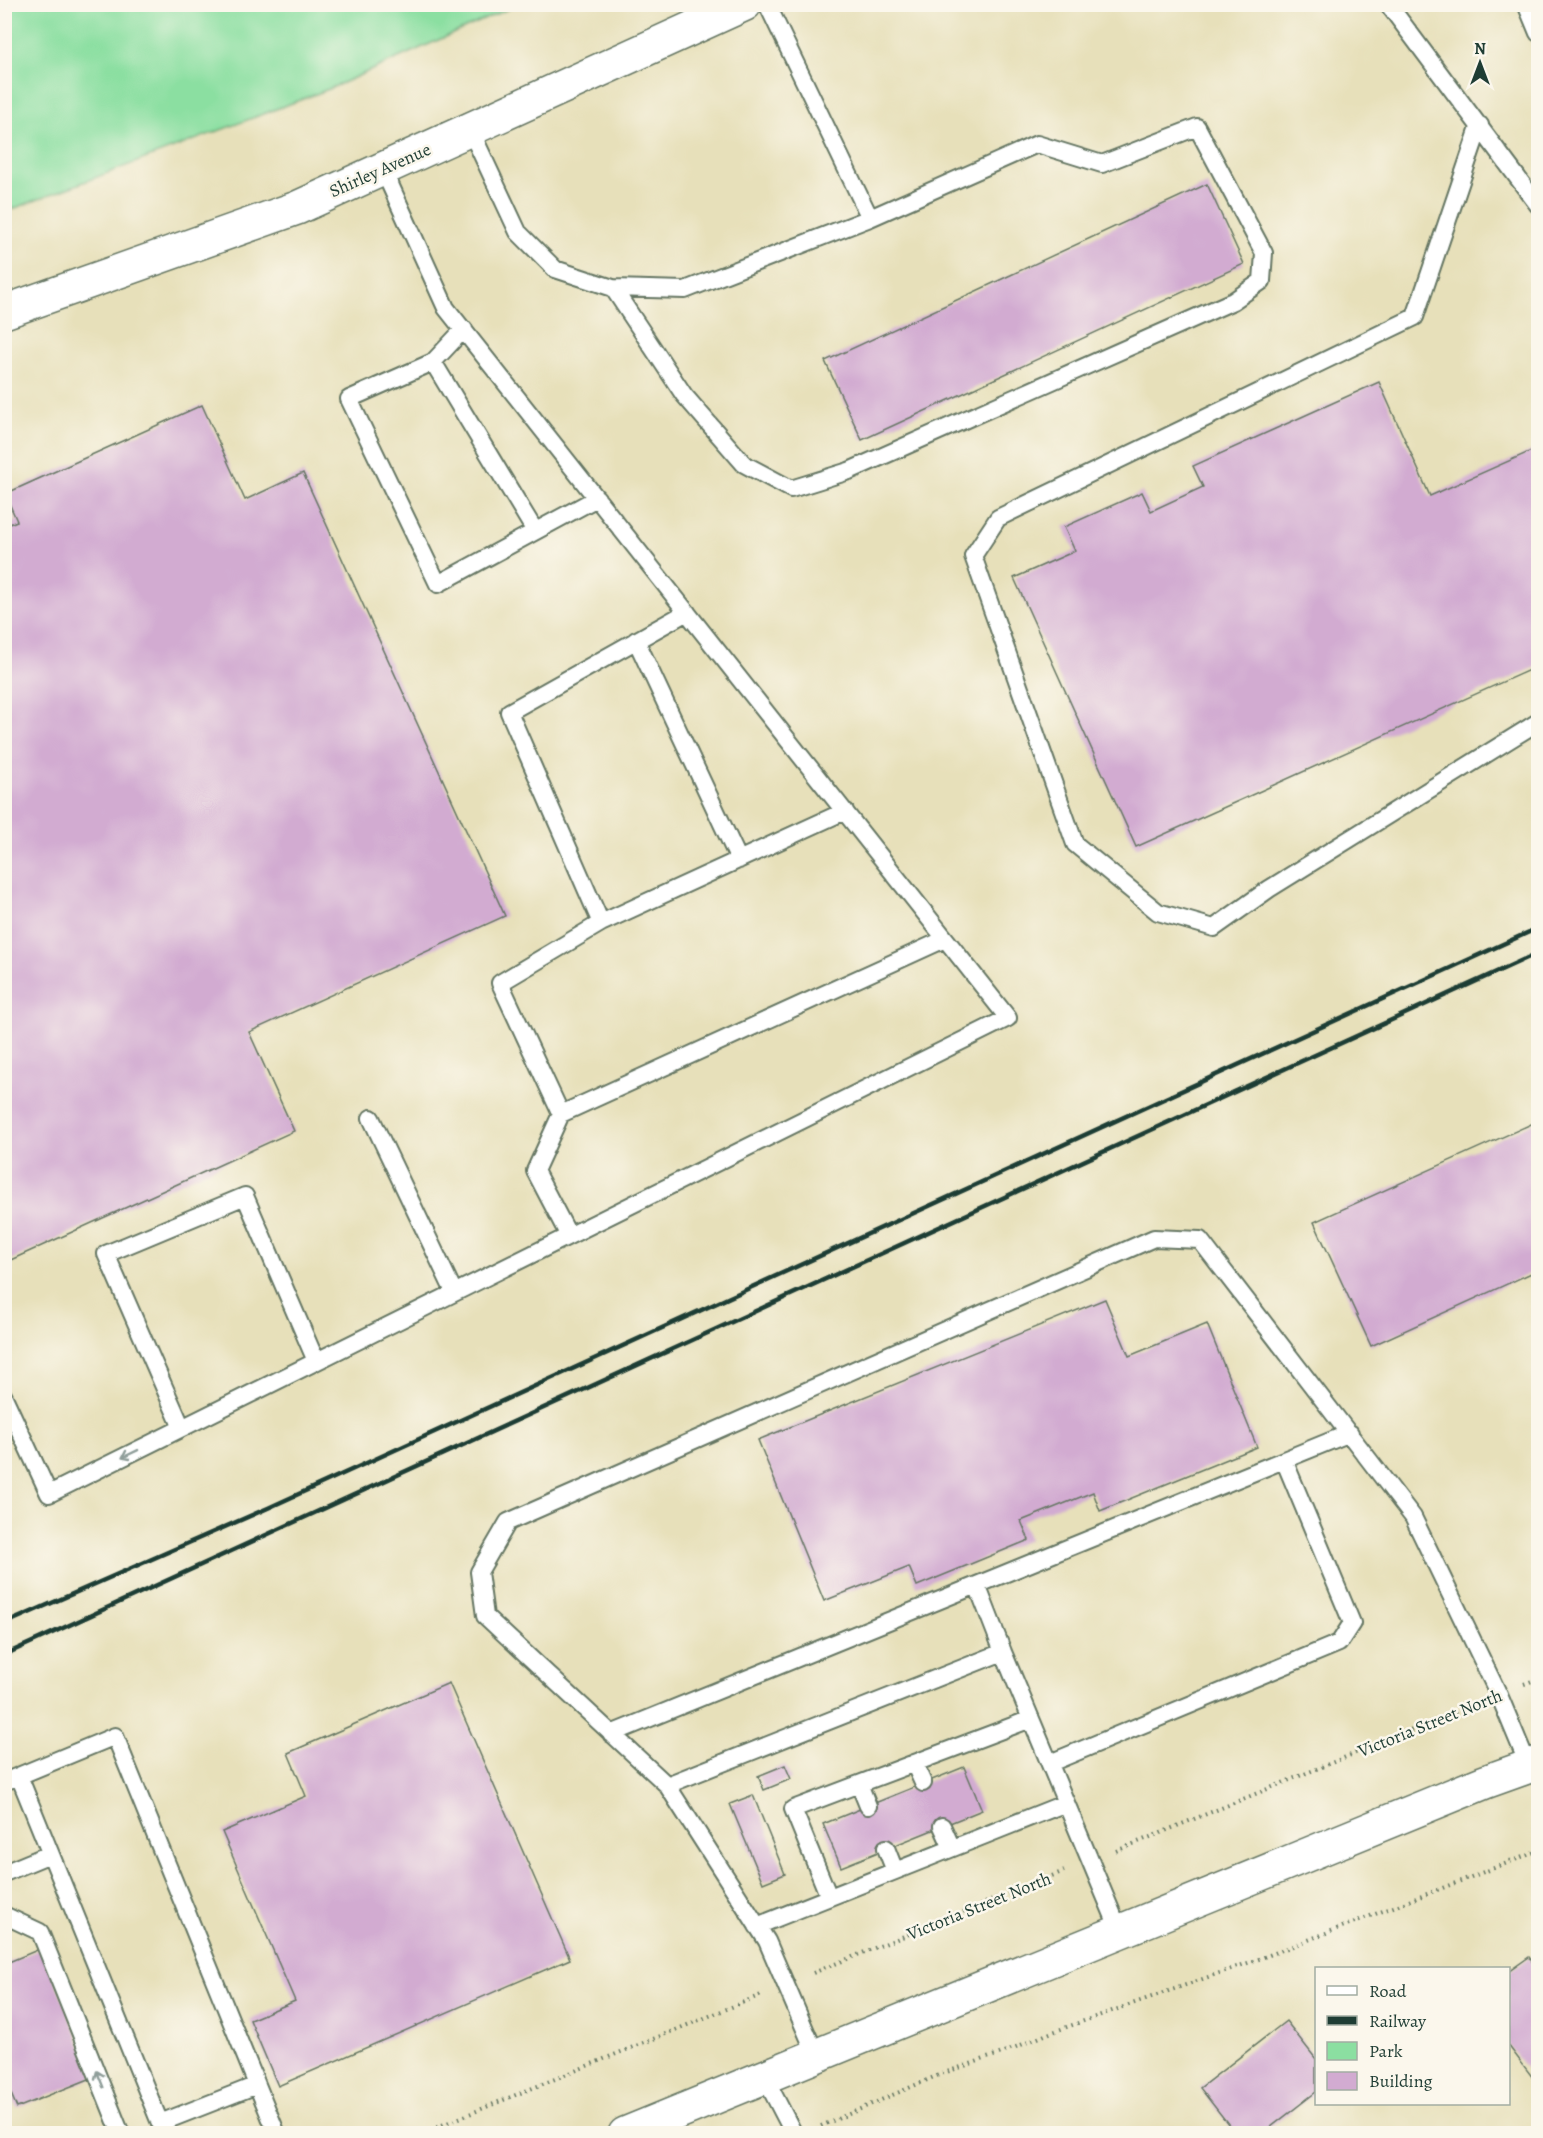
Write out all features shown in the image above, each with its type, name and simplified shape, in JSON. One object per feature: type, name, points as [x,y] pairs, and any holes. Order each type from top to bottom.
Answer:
[{"type":"main road","name":"Shirley Avenue","points":[[4,312],[297,208],[745,4]]},
{"type":"main road","points":[[625,2133],[663,2126],[764,2076],[1485,1782],[1534,1765]]},
{"type":"lane","points":[[767,4],[870,218]]},
{"type":"lane","points":[[1388,4],[1537,201]]},
{"type":"lane","points":[[1526,4],[1539,33]]},
{"type":"lane","points":[[1480,125],[1415,317],[998,518],[973,556],[1075,843],[1158,912],[1214,928],[1269,889],[1539,722]]},
{"type":"lane","points":[[470,129],[518,232],[555,269],[613,288],[685,290],[870,218],[1037,144],[1102,164],[1197,127],[1264,253],[1262,281],[1233,301],[849,471],[791,489],[744,464],[684,395],[613,288]]},
{"type":"lane","points":[[4,1397],[49,1494],[1008,1018],[446,308],[383,169]]},
{"type":"lane","points":[[464,329],[432,362],[349,399],[438,584],[597,498]]},
{"type":"lane","points":[[432,362],[535,531]]},
{"type":"lane","points":[[601,923],[509,712],[687,612]]},
{"type":"lane","points":[[636,640],[739,860]]},
{"type":"lane","points":[[561,1114],[500,983],[601,923],[844,811]]},
{"type":"lane","points":[[569,1236],[535,1171],[561,1114],[945,939]]},
{"type":"lane","points":[[371,1118],[454,1292]]},
{"type":"lane","points":[[182,1428],[106,1254],[245,1196],[316,1361]]},
{"type":"lane","points":[[816,2055],[766,1941],[667,1785],[485,1616],[478,1572],[508,1522],[1154,1238],[1200,1240],[1413,1517],[1534,1765]]},
{"type":"lane","points":[[611,1734],[1350,1433]]},
{"type":"lane","points":[[1050,1763],[1339,1643],[1352,1623],[1284,1460]]},
{"type":"lane","points":[[977,1585],[1120,1932]]},
{"type":"lane","points":[[667,1785],[1003,1652]]},
{"type":"lane","points":[[829,1897],[793,1809],[1031,1719]]},
{"type":"lane","points":[[257,2085],[160,2123],[50,1854],[12,1779],[115,1736],[277,2133]]},
{"type":"lane","points":[[914,1763],[923,1783]]},
{"type":"lane","points":[[859,1784],[868,1806]]},
{"type":"lane","points":[[757,1926],[1066,1803]]},
{"type":"lane","points":[[942,1826],[952,1848]]},
{"type":"lane","points":[[886,1848],[895,1871]]},
{"type":"lane","points":[[4,1873],[50,1854]]},
{"type":"lane","points":[[4,1915],[40,1932],[121,2133]]},
{"type":"lane","points":[[764,2076],[794,2133]]},
{"type":"path","name":"Victoria Street North","points":[[420,2133],[1539,1679]]},
{"type":"path","points":[[814,2129],[941,2074],[1259,1959],[1539,1851]]},
{"type":"green space","points":[[5,4],[517,5],[329,89],[5,212]]},
{"type":"building","points":[[1207,184],[1244,264],[862,440],[825,361]]},
{"type":"building","points":[[1379,382],[1430,496],[1538,448],[1538,666],[1136,847],[1014,578],[1075,551],[1064,527],[1142,492],[1151,511],[1203,487],[1193,466]]},
{"type":"building","points":[[202,405],[245,500],[303,473],[505,916],[249,1032],[294,1131],[4,1263],[4,526],[17,521],[5,494]]},
{"type":"building","points":[[1538,1121],[1538,1270],[1371,1346],[1314,1222]]},
{"type":"building","points":[[1105,1299],[1129,1356],[1207,1324],[1257,1447],[1100,1511],[1093,1492],[1021,1521],[1029,1540],[917,1586],[909,1567],[824,1601],[758,1440]]},
{"type":"building","points":[[449,1683],[570,1959],[278,2086],[250,2020],[295,2001],[222,1832],[306,1796],[288,1753]]},
{"type":"building","points":[[785,1765],[791,1779],[764,1790],[758,1776]]},
{"type":"building","points":[[964,1767],[982,1810],[841,1867],[823,1824]]},
{"type":"building","points":[[753,1795],[785,1874],[763,1883],[730,1804]]},
{"type":"building","points":[[42,1948],[94,2077],[17,2108],[4,2077],[4,1964]]},
{"type":"building","points":[[1529,1957],[1536,1967],[1538,1965],[1538,2074],[1533,2078],[1510,2048],[1510,1971]]},
{"type":"building","points":[[1286,2021],[1315,2058],[1315,2093],[1262,2134],[1236,2134],[1200,2088]]},
{"type":"railway","points":[[4,1624],[268,1508],[1538,928]]},
{"type":"railway","points":[[4,1655],[1538,953]]}]
